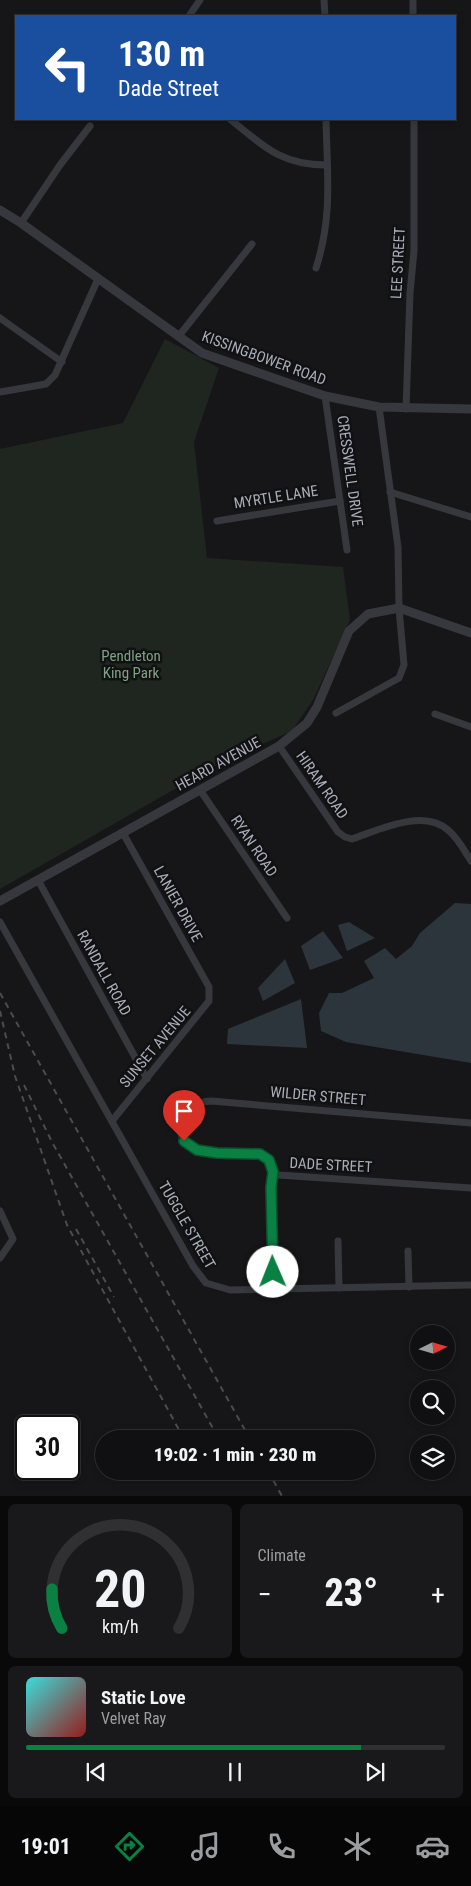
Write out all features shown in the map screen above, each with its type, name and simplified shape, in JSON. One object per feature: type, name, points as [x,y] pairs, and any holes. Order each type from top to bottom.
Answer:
[{"type":"street","points":[[190,15],[200,0]]},
{"type":"street","points":[[324,0],[325,15]]},
{"type":"street","points":[[413,0],[413,15]]},
{"type":"street","points":[[231,120],[263,147],[280,157],[297,163],[326,165]]},
{"type":"street","points":[[316,268],[322,249],[328,211],[326,120]]},
{"type":"street","name":"LEE STREET","points":[[406,409],[410,293],[414,251],[414,120]]},
{"type":"street","points":[[21,223],[60,165],[90,126]]},
{"type":"street","name":"KISSINGBOWER ROAD","points":[[0,210],[21,223],[202,353],[325,396],[379,407],[471,410]]},
{"type":"street","points":[[178,337],[252,244]]},
{"type":"street","points":[[0,392],[46,384],[55,375],[98,279]]},
{"type":"street","points":[[0,318],[62,362]]},
{"type":"street","name":"CRESSWELL DRIVE","points":[[325,396],[348,550]]},
{"type":"street","points":[[336,713],[399,678],[403,672],[398,608],[398,547],[379,407]]},
{"type":"street","points":[[390,492],[471,518]]},
{"type":"street","name":"MYRTLE LANE","points":[[217,521],[340,501]]},
{"type":"street","name":"HEARD AVENUE","points":[[0,901],[279,746],[307,723],[349,631],[368,614],[398,608],[471,632]]},
{"type":"street","points":[[435,714],[471,726]]},
{"type":"street","name":"HIRAM ROAD","points":[[279,746],[338,832],[345,837],[352,839],[412,821],[431,821],[447,829],[471,861]]},
{"type":"street","name":"RYAN ROAD","points":[[200,790],[286,918]]},
{"type":"street","name":"LANIER DRIVE","points":[[123,833],[209,987]]},
{"type":"street","name":"RANDALL ROAD","points":[[38,880],[147,1079]]},
{"type":"street","name":"TUGGLE STREET","points":[[0,922],[202,1278],[210,1286],[228,1290],[471,1285]]},
{"type":"street","name":"SUNSET AVENUE","points":[[112,1121],[201,1013],[209,1001],[209,987]]},
{"type":"street","name":"WILDER STREET","points":[[180,1133],[184,1116],[198,1103],[211,1101],[471,1123]]},
{"type":"street","name":"DADE STREET","points":[[180,1133],[187,1144],[197,1150],[217,1153],[264,1155],[269,1160],[273,1172],[284,1176],[471,1188]]},
{"type":"street","points":[[273,1172],[271,1187],[274,1289]]},
{"type":"street","points":[[0,1211],[14,1239],[0,1258]]},
{"type":"street","points":[[338,1240],[339,1288]]},
{"type":"street","points":[[408,1251],[409,1286]]},
{"type":"green space","name":"Pendleton King Park","points":[[165,339],[219,368],[194,442],[207,558],[343,567],[350,620],[313,700],[292,731],[224,761],[0,889],[0,449],[123,423]]},
{"type":"shaded area","points":[[455,903],[471,904],[471,1063],[346,1042],[321,1031],[319,1013],[329,993],[342,993],[374,978],[364,961],[385,948],[396,959],[412,946],[420,933]]},
{"type":"shaded area","points":[[349,922],[375,938],[347,951],[338,925]]},
{"type":"shaded area","points":[[323,931],[343,958],[310,970],[301,946]]},
{"type":"shaded area","points":[[285,959],[295,983],[263,1001],[258,988]]},
{"type":"shaded area","points":[[301,999],[307,1048],[227,1044],[228,1029]]},
{"type":"railway","points":[[0,993],[245,1430]]},
{"type":"railway","points":[[0,1011],[15,1076],[67,1225],[179,1430]]},
{"type":"railway","points":[[24,1085],[52,1142],[214,1430]]},
{"type":"railway","points":[[76,1229],[114,1297]]},
{"type":"railway","points":[[273,1480],[282,1496]]},
{"type":"route","points":[[184,1141],[197,1150],[228,1154],[260,1154],[269,1160],[273,1172],[271,1187],[273,1272]]}]
